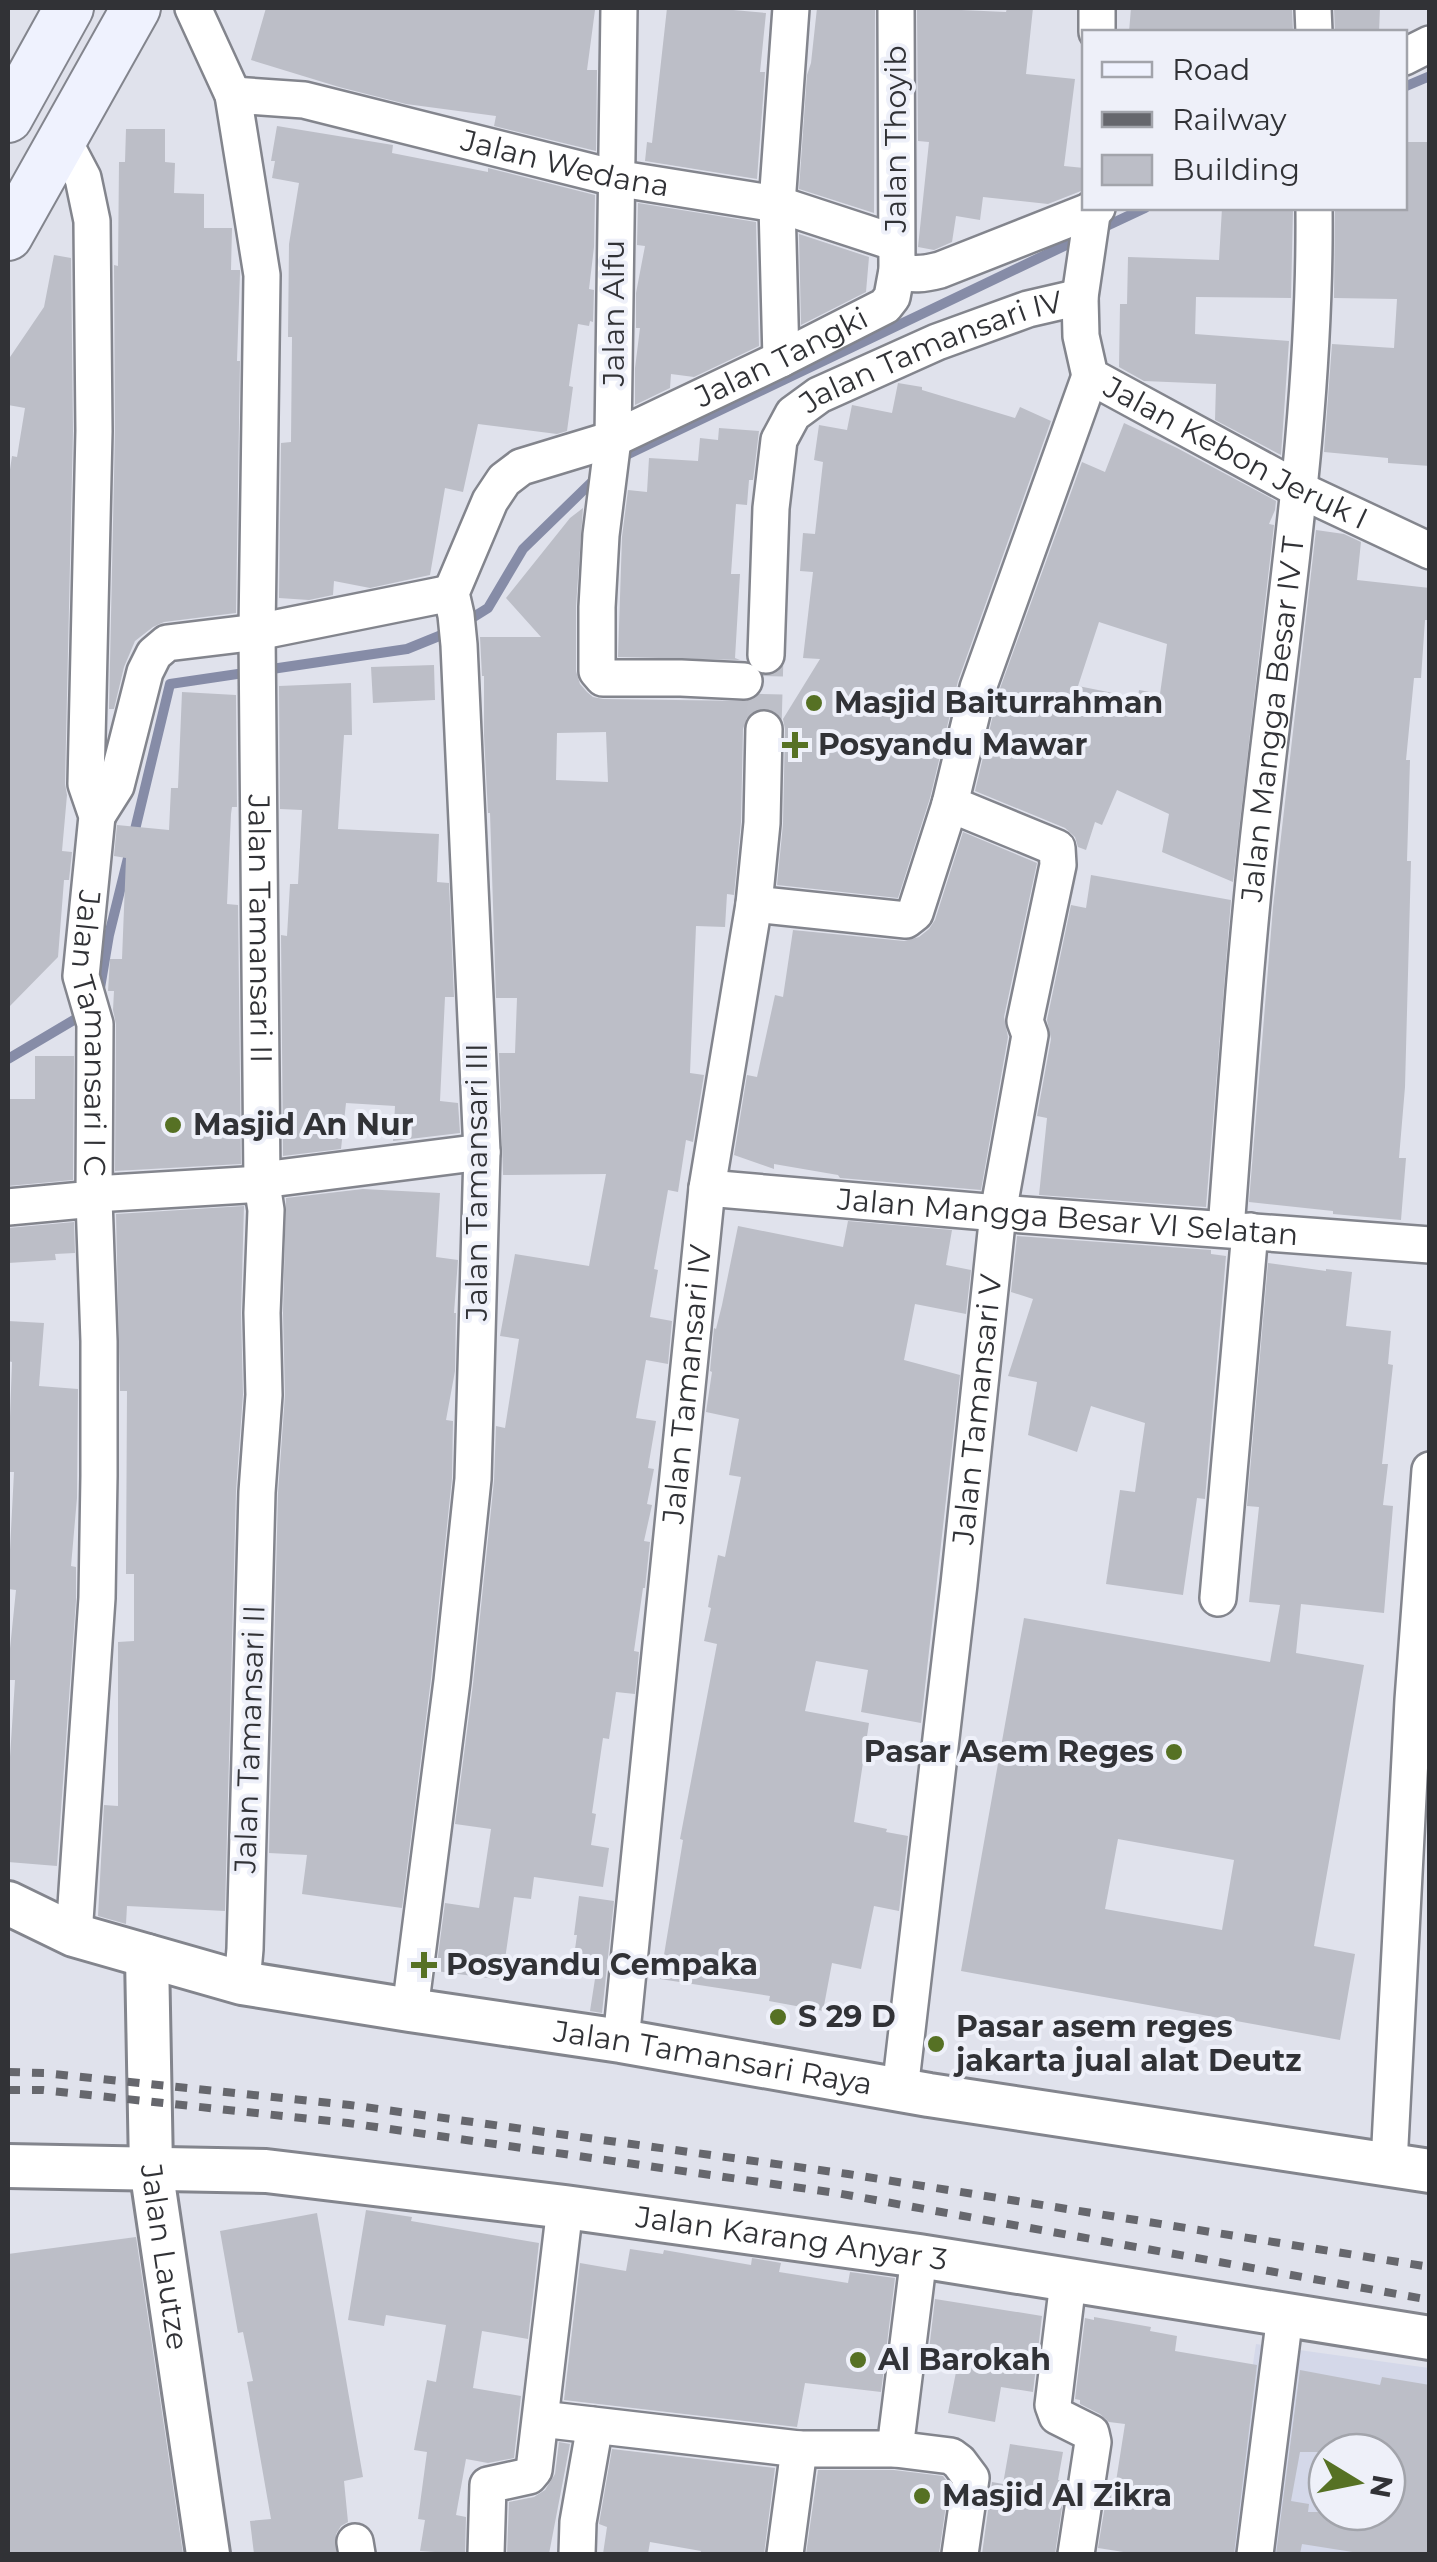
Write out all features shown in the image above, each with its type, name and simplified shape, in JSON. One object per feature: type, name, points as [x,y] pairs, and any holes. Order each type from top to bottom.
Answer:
[{"type":"main road","points":[[8,118],[70,8]]},
{"type":"main road","points":[[8,236],[136,8]]},
{"type":"street","name":"Jalan Tamansari II","points":[[193,8],[234,94],[262,275],[257,656],[262,1184],[266,1210],[264,1396],[257,1492],[242,1983]]},
{"type":"street","name":"Jalan Alfu","points":[[619,8],[613,443],[601,535],[597,671],[604,678],[681,678],[755,668]]},
{"type":"street","points":[[780,359],[777,204],[790,8]]},
{"type":"street","name":"Jalan Thoyib","points":[[896,8],[897,257]]},
{"type":"street","points":[[1407,55],[1430,44]]},
{"type":"street","name":"Jalan Wedana","points":[[234,94],[304,100],[615,178],[777,204],[849,230],[897,257]]},
{"type":"street","name":"Jalan Tamansari I C","points":[[62,138],[83,178],[92,221],[94,431],[86,784],[96,816],[81,976],[90,1008],[99,1342],[96,1598],[74,1935]]},
{"type":"street","name":"Jalan Mangga Besar IV T","points":[[1218,1598],[1251,899],[1298,490],[1315,288],[1314,210]]},
{"type":"street","points":[[897,257],[906,274],[940,270],[1093,211]]},
{"type":"street","name":"Jalan Kebon Jeruk I","points":[[1093,211],[1082,286],[1082,336],[1090,376],[1298,490],[1430,550]]},
{"type":"street","name":"Jalan Tangki","points":[[613,443],[885,306],[892,297],[897,257]]},
{"type":"street","name":"Jalan Tamansari IV","points":[[755,668],[779,440],[793,414],[819,395],[937,342],[1082,286]]},
{"type":"street","points":[[754,904],[906,920],[916,913],[950,804],[978,688],[1090,376]]},
{"type":"street","name":"Jalan Tamansari III","points":[[410,2010],[473,1479],[482,1152],[455,618],[490,502],[504,480],[522,468],[613,443]]},
{"type":"street","points":[[96,816],[116,786],[146,672],[154,654],[167,642],[257,656],[455,618]]},
{"type":"street","name":"Jalan Tamansari IV","points":[[621,2040],[707,1188],[754,904],[762,823],[764,729]]},
{"type":"street","name":"Jalan Tamansari V","points":[[900,2090],[960,1584],[998,1213],[1030,1035],[1025,1021],[1058,865],[1057,848],[950,804]]},
{"type":"street","points":[[8,1207],[262,1184],[270,1179],[482,1152]]},
{"type":"street","name":"Jalan Mangga Besar VI Selatan","points":[[707,1188],[1430,1245]]},
{"type":"street","points":[[1409,2168],[1430,1470]]},
{"type":"street","name":"Jalan Tamansari Raya","points":[[8,1903],[74,1935],[242,1983],[621,2040],[900,2090],[1409,2168]]},
{"type":"street","name":"Jalan Lautze","points":[[147,1956],[152,2168],[208,2554]]},
{"type":"street","name":"Jalan Karang Anyar 3","points":[[8,2166],[266,2171],[565,2207],[918,2256],[1430,2338]]},
{"type":"street","points":[[486,2554],[487,2489],[491,2483],[533,2473],[565,2207]]},
{"type":"street","points":[[895,2449],[918,2256]]},
{"type":"street","points":[[1068,2282],[1054,2406],[1057,2416],[1090,2433],[1093,2442],[1076,2554]]},
{"type":"street","points":[[1255,2554],[1285,2315]]},
{"type":"street","points":[[541,2419],[800,2449],[895,2449],[951,2456],[971,2478],[960,2554]]},
{"type":"street","points":[[577,2554],[591,2425]]},
{"type":"street","points":[[785,2554],[800,2449]]},
{"type":"shaded area","points":[[1256,2344],[1429,2368],[1429,2554],[1224,2554]]},
{"type":"building","points":[[266,8],[595,10],[587,70],[597,70],[596,151],[494,126],[496,116],[406,104],[251,60]]},
{"type":"building","points":[[667,8],[766,13],[757,179],[645,161],[647,142],[652,143]]},
{"type":"building","points":[[817,8],[875,8],[874,213],[799,189],[807,75]]},
{"type":"building","points":[[917,8],[1006,12],[1007,8],[1033,8],[1026,74],[1075,79],[1064,166],[1082,168],[1081,191],[1048,204],[983,197],[980,220],[956,216],[952,242],[934,250],[918,247],[929,142],[918,141]]},
{"type":"building","points":[[1131,8],[1292,8],[1293,30],[1129,30]]},
{"type":"building","points":[[1334,8],[1380,8],[1379,30],[1335,30]]},
{"type":"building","points":[[277,126],[393,145],[392,153],[488,172],[488,168],[595,195],[589,289],[594,290],[593,322],[589,326],[578,324],[567,431],[557,434],[478,424],[463,492],[445,488],[430,575],[370,588],[334,581],[333,595],[309,600],[279,598],[281,443],[291,442],[289,244],[299,183],[272,178]]},
{"type":"building","points":[[126,129],[165,129],[165,162],[175,163],[174,193],[204,194],[204,228],[232,228],[231,270],[240,270],[236,613],[164,622],[153,627],[135,641],[114,709],[109,709],[114,265],[118,266],[119,162],[125,162]]},
{"type":"building","points":[[1407,142],[1430,142],[1430,466],[1324,452],[1332,344],[1394,348],[1397,299],[1334,298],[1335,210],[1407,210]]},
{"type":"building","points":[[638,203],[756,222],[759,346],[694,377],[671,374],[670,388],[635,405],[640,328],[636,328],[636,293],[645,246],[637,245]]},
{"type":"building","points":[[1222,210],[1293,210],[1291,298],[1196,297],[1195,334],[1289,341],[1281,455],[1215,420],[1216,384],[1144,381],[1119,367],[1120,304],[1127,304],[1128,257],[1219,260]]},
{"type":"building","points":[[799,234],[869,257],[866,292],[801,325]]},
{"type":"building","points":[[54,255],[71,258],[73,431],[67,795],[62,851],[72,852],[69,880],[64,880],[58,957],[8,1008],[8,483],[12,456],[17,457],[25,408],[8,405],[8,360],[44,307]]},
{"type":"building","points":[[898,383],[922,387],[1015,418],[1020,407],[1051,421],[958,681],[930,798],[898,898],[777,885],[783,824],[783,719],[820,659],[803,658],[813,572],[800,571],[803,533],[815,534],[823,462],[814,460],[819,425],[847,430],[852,405],[892,413]]},
{"type":"building","points":[[1124,423],[1276,501],[1269,524],[1274,525],[1233,882],[1162,852],[1169,814],[1117,790],[1102,825],[1095,822],[1086,850],[1078,847],[1075,837],[1065,828],[975,791],[998,694],[1082,462],[1105,472]],"holes":[[[1099,622],[1167,644],[1160,694],[1139,690],[1138,698],[1078,686]]]},
{"type":"building","points":[[719,428],[759,431],[747,505],[736,504],[731,574],[740,574],[735,658],[740,660],[618,657],[622,537],[628,490],[647,492],[649,458],[698,461],[700,438],[718,440]]},
{"type":"building","points":[[583,508],[576,671],[587,692],[603,699],[749,701],[743,729],[741,822],[734,895],[727,894],[725,927],[696,926],[690,1073],[704,1075],[693,1142],[686,1140],[678,1192],[668,1190],[654,1269],[658,1270],[650,1317],[672,1321],[668,1364],[646,1360],[636,1418],[656,1421],[648,1468],[654,1469],[647,1504],[652,1505],[644,1541],[650,1542],[634,1651],[639,1652],[635,1694],[616,1692],[609,1739],[603,1738],[592,1813],[596,1814],[591,1845],[609,1848],[603,1887],[534,1877],[531,1899],[514,1897],[502,1980],[436,1971],[445,1903],[479,1908],[491,1829],[455,1824],[494,1481],[496,1426],[505,1428],[519,1339],[500,1336],[515,1254],[589,1266],[606,1174],[503,1175],[499,1053],[515,1053],[517,998],[496,998],[480,637],[541,637],[506,598],[570,518]],"holes":[[[606,732],[608,782],[556,780],[557,733]]]},
{"type":"building","points":[[1316,530],[1344,534],[1361,542],[1357,580],[1430,588],[1430,620],[1425,620],[1421,678],[1414,678],[1406,760],[1410,760],[1407,861],[1411,861],[1405,1087],[1399,1158],[1406,1158],[1401,1220],[1249,1202],[1273,907]]},
{"type":"building","points":[[434,665],[435,700],[373,703],[371,667]]},
{"type":"building","points":[[351,683],[352,735],[344,735],[338,829],[439,834],[437,882],[449,883],[454,997],[445,997],[440,1101],[458,1103],[460,1133],[393,1141],[395,1106],[346,1103],[341,1149],[283,1156],[281,935],[287,936],[290,884],[298,884],[302,810],[280,809],[279,686]]},
{"type":"building","points":[[182,692],[236,695],[237,807],[232,807],[231,814],[227,904],[238,905],[241,1164],[115,1171],[116,1024],[114,991],[108,991],[110,959],[122,959],[126,858],[114,856],[117,825],[169,830],[171,788],[178,788]]},
{"type":"building","points":[[963,832],[1037,863],[1004,1017],[1008,1037],[981,1190],[840,1178],[774,1164],[774,1169],[734,1155],[747,1075],[757,1077],[775,995],[783,997],[793,930],[904,941],[919,937],[935,920]]},
{"type":"building","points":[[1091,875],[1231,900],[1206,1207],[1039,1195],[1047,1118],[1037,1116],[1051,1039],[1047,1020],[1071,905],[1086,908]]},
{"type":"building","points":[[35,1056],[74,1056],[73,1180],[8,1186],[8,1099],[35,1099]]},
{"type":"building","points":[[363,1189],[440,1193],[436,1257],[458,1260],[455,1371],[446,1420],[453,1421],[452,1478],[402,1908],[302,1894],[307,1855],[269,1853],[278,1493],[285,1395],[286,1198]]},
{"type":"building","points":[[244,1206],[243,1394],[236,1491],[225,1911],[127,1906],[126,1924],[98,1916],[104,1805],[118,1806],[118,1642],[134,1641],[134,1574],[126,1574],[127,1391],[120,1391],[116,1214]]},
{"type":"building","points":[[848,1221],[952,1230],[946,1265],[971,1270],[966,1314],[915,1304],[904,1360],[960,1375],[921,1723],[861,1712],[868,1670],[816,1661],[805,1711],[869,1723],[854,1822],[908,1836],[899,1911],[874,1906],[861,1969],[832,1963],[823,2011],[769,2001],[770,1996],[660,1979],[683,1840],[680,1839],[717,1644],[704,1641],[711,1608],[708,1607],[718,1555],[725,1557],[741,1477],[729,1475],[739,1419],[706,1412],[714,1328],[738,1226],[843,1247]]},
{"type":"building","points":[[74,1222],[75,1253],[55,1254],[56,1260],[8,1263],[8,1228]]},
{"type":"building","points":[[1017,1236],[1211,1250],[1211,1254],[1226,1256],[1205,1499],[1197,1498],[1183,1595],[1106,1584],[1120,1490],[1135,1492],[1145,1423],[1091,1406],[1077,1452],[1028,1435],[1037,1382],[1008,1376],[1033,1299],[1011,1292]]},
{"type":"building","name":"Pasar Asem Reges","points":[[1268,1263],[1352,1272],[1346,1326],[1391,1331],[1388,1364],[1393,1365],[1382,1464],[1388,1464],[1383,1505],[1393,1506],[1384,1613],[1301,1604],[1296,1653],[1364,1665],[1314,1946],[1355,1954],[1340,2040],[961,1971],[1024,1618],[1270,1662],[1280,1605],[1249,1602],[1259,1507],[1247,1506]],"holes":[[[1118,1839],[1234,1860],[1222,1930],[1105,1909]]]},
{"type":"building","points":[[8,1321],[44,1323],[39,1386],[78,1389],[77,1498],[71,1566],[76,1567],[76,1600],[57,1866],[8,1862],[8,1757],[15,1680],[8,1680],[8,1668],[16,1590],[8,1589],[14,1472],[8,1472],[12,1362],[8,1361]]},
{"type":"building","points":[[579,1896],[614,1901],[602,2013],[590,2011],[597,1966],[573,1963]]},
{"type":"building","points":[[366,2210],[539,2243],[528,2339],[482,2331],[473,2388],[521,2396],[514,2458],[488,2463],[466,2459],[456,2515],[466,2517],[465,2554],[420,2551],[425,2520],[418,2519],[427,2452],[414,2450],[427,2380],[436,2382],[446,2325],[386,2315],[384,2326],[348,2320]]},
{"type":"building","points":[[317,2213],[363,2477],[344,2481],[348,2522],[336,2534],[336,2554],[254,2554],[250,2521],[271,2519],[247,2382],[253,2381],[243,2332],[238,2333],[220,2231]]},
{"type":"building","points":[[136,2237],[183,2554],[8,2554],[8,2254]]},
{"type":"building","points":[[630,2249],[663,2254],[664,2250],[751,2265],[752,2258],[781,2263],[779,2272],[848,2283],[850,2272],[895,2278],[881,2392],[805,2383],[797,2427],[564,2400],[580,2263],[626,2271]]},
{"type":"building","points":[[935,2299],[1042,2316],[1033,2392],[1001,2387],[995,2422],[948,2413],[956,2372],[927,2367]]},
{"type":"building","points":[[1085,2318],[1177,2336],[1175,2351],[1257,2365],[1234,2554],[1136,2554],[1098,2548],[1108,2487],[1115,2488],[1125,2424],[1109,2422],[1075,2399]]},
{"type":"building","points":[[1300,2370],[1380,2385],[1382,2377],[1430,2385],[1430,2554],[1365,2554],[1302,2544],[1300,2554],[1276,2554]]},
{"type":"building","points":[[559,2442],[570,2444],[549,2554],[507,2554],[509,2502],[534,2497],[545,2490],[555,2474]]},
{"type":"building","points":[[1010,2444],[1063,2452],[1058,2480],[1066,2481],[1055,2554],[982,2554],[992,2482],[1003,2484]]},
{"type":"building","points":[[612,2449],[775,2468],[764,2554],[700,2554],[701,2551],[650,2542],[648,2554],[603,2554],[607,2527],[599,2524]]},
{"type":"building","points":[[818,2470],[894,2470],[943,2476],[949,2484],[939,2554],[806,2554]]},
{"type":"waterway","points":[[1407,86],[1430,76]]},
{"type":"waterway","points":[[1098,230],[1141,210]]},
{"type":"waterway","points":[[620,458],[1083,237]]},
{"type":"waterway","points":[[464,623],[488,608],[523,549],[599,475]]},
{"type":"waterway","points":[[133,838],[170,684],[407,649],[449,632]]},
{"type":"waterway","points":[[99,994],[129,854]]},
{"type":"waterway","points":[[8,1059],[84,1014]]},
{"type":"tunnel","points":[[764,729],[766,655]]},
{"type":"railway","points":[[8,2072],[350,2105],[848,2174],[1430,2267]]},
{"type":"railway","points":[[8,2090],[43,2090],[348,2123],[836,2193],[1430,2300]]},
{"type":"place","name":"Masjid Baiturrahman","points":[[814,703]]},
{"type":"place","name":"Posyandu Mawar","points":[[795,745]]},
{"type":"place","name":"Masjid An Nur","points":[[173,1125]]},
{"type":"place","name":"Pasar Asem Reges","points":[[1174,1752]]},
{"type":"place","name":"Posyandu Cempaka","points":[[424,1965]]},
{"type":"place","name":"S 29 D","points":[[778,2017]]},
{"type":"place","name":"Pasar asem reges jakarta jual alat Deutz","points":[[936,2044]]},
{"type":"place","name":"Al Barokah","points":[[858,2360]]},
{"type":"place","name":"Masjid Al Zikra","points":[[922,2496]]}]
